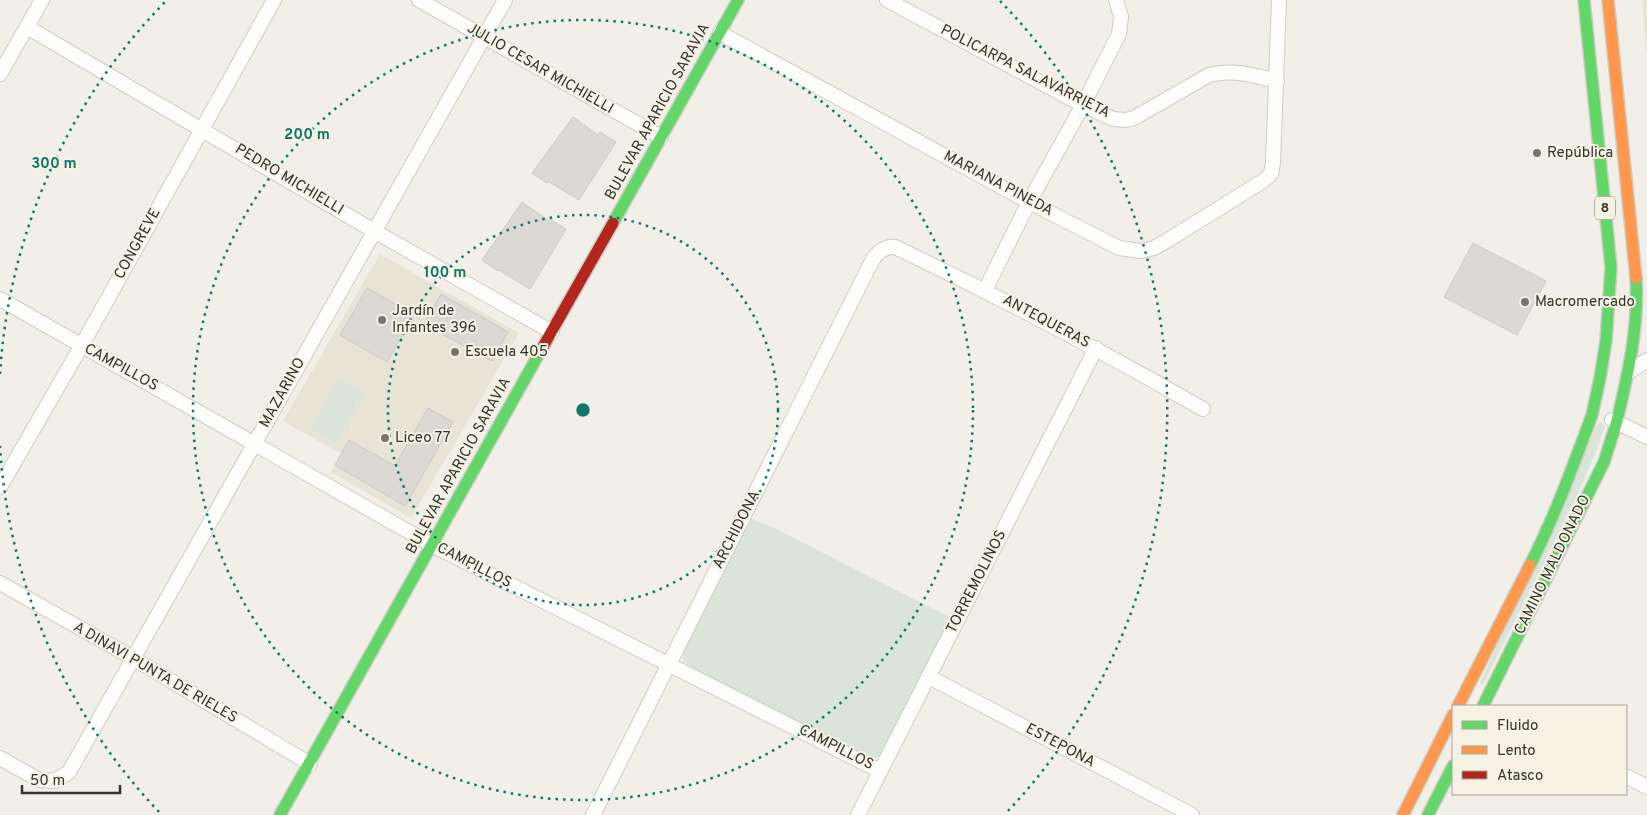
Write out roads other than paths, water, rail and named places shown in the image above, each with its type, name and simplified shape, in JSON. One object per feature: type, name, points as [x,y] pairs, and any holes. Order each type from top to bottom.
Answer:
[{"type":"main road","name":"BULEVAR APARICIO SARAVIA","points":[[280,815],[738,0]]},
{"type":"main road","name":"8","points":[[1584,0],[1611,267],[1607,332],[1599,389],[1592,415]]},
{"type":"main road","name":"8","points":[[1608,0],[1634,247],[1641,335],[1629,372],[1617,421]]},
{"type":"main road","name":"CAMINO MALDONADO","points":[[1459,703],[1545,535],[1566,486],[1592,415]]},
{"type":"main road","name":"CAMINO MALDONADO","points":[[1483,705],[1604,462],[1617,421]]},
{"type":"main road","points":[[1402,815],[1452,717]]},
{"type":"main road","points":[[1428,815],[1452,768]]},
{"type":"street","points":[[0,74],[42,0]]},
{"type":"street","name":"CONGREVE","points":[[0,487],[82,345],[274,0]]},
{"type":"street","name":"JULIO CESAR MICHIELLI","points":[[419,0],[661,138]]},
{"type":"street","name":"MAZARINO","points":[[0,758],[39,780],[55,781],[68,772],[505,0]]},
{"type":"street","name":"POLICARPA SALAVARRIETA","points":[[887,0],[1083,105],[1113,118],[1126,120],[1134,118],[1209,75],[1220,72],[1240,72],[1276,81]]},
{"type":"street","points":[[985,290],[1029,202],[1083,105],[1119,34],[1121,17],[1116,0]]},
{"type":"street","points":[[1276,81],[1279,0]]},
{"type":"street","name":"PEDRO MICHIELLI","points":[[27,27],[202,128],[374,231],[552,332]]},
{"type":"street","name":"MARIANA PINEDA","points":[[720,33],[1029,202],[1119,248],[1141,251],[1154,248],[1267,178],[1272,169],[1276,81]]},
{"type":"street","name":"ANTEQUERAS","points":[[884,249],[890,246],[896,247],[985,290],[1096,348],[1202,409]]},
{"type":"street","points":[[1609,249],[1634,247]]},
{"type":"street","name":"ARCHIDONA","points":[[593,815],[873,259],[878,252],[884,249]]},
{"type":"street","name":"CAMPILLOS","points":[[0,299],[432,545],[880,771]]},
{"type":"street","points":[[1607,332],[1641,335]]},
{"type":"street","name":"TORREMOLINOS","points":[[858,815],[1096,348]]},
{"type":"street","points":[[1629,372],[1647,360]]},
{"type":"street","points":[[1592,415],[1617,421],[1647,437]]},
{"type":"street","name":"A DINAVI PUNTA DE RIELES","points":[[0,583],[133,658],[310,764]]},
{"type":"street","name":"ESTEPONA","points":[[929,677],[1192,815]]},
{"type":"street","name":"CAMINO MALDONADO","points":[[1459,703],[1472,705]]},
{"type":"street","points":[[1627,777],[1647,787]]},
{"type":"place","name":"República","points":[[1537,153]]},
{"type":"place","name":"Macromercado","points":[[1525,302]]},
{"type":"place","name":"Jardín de Infantes 396","points":[[382,320]]},
{"type":"place","name":"Escuela 405","points":[[455,352]]},
{"type":"place","name":"Liceo 77","points":[[385,438]]}]
